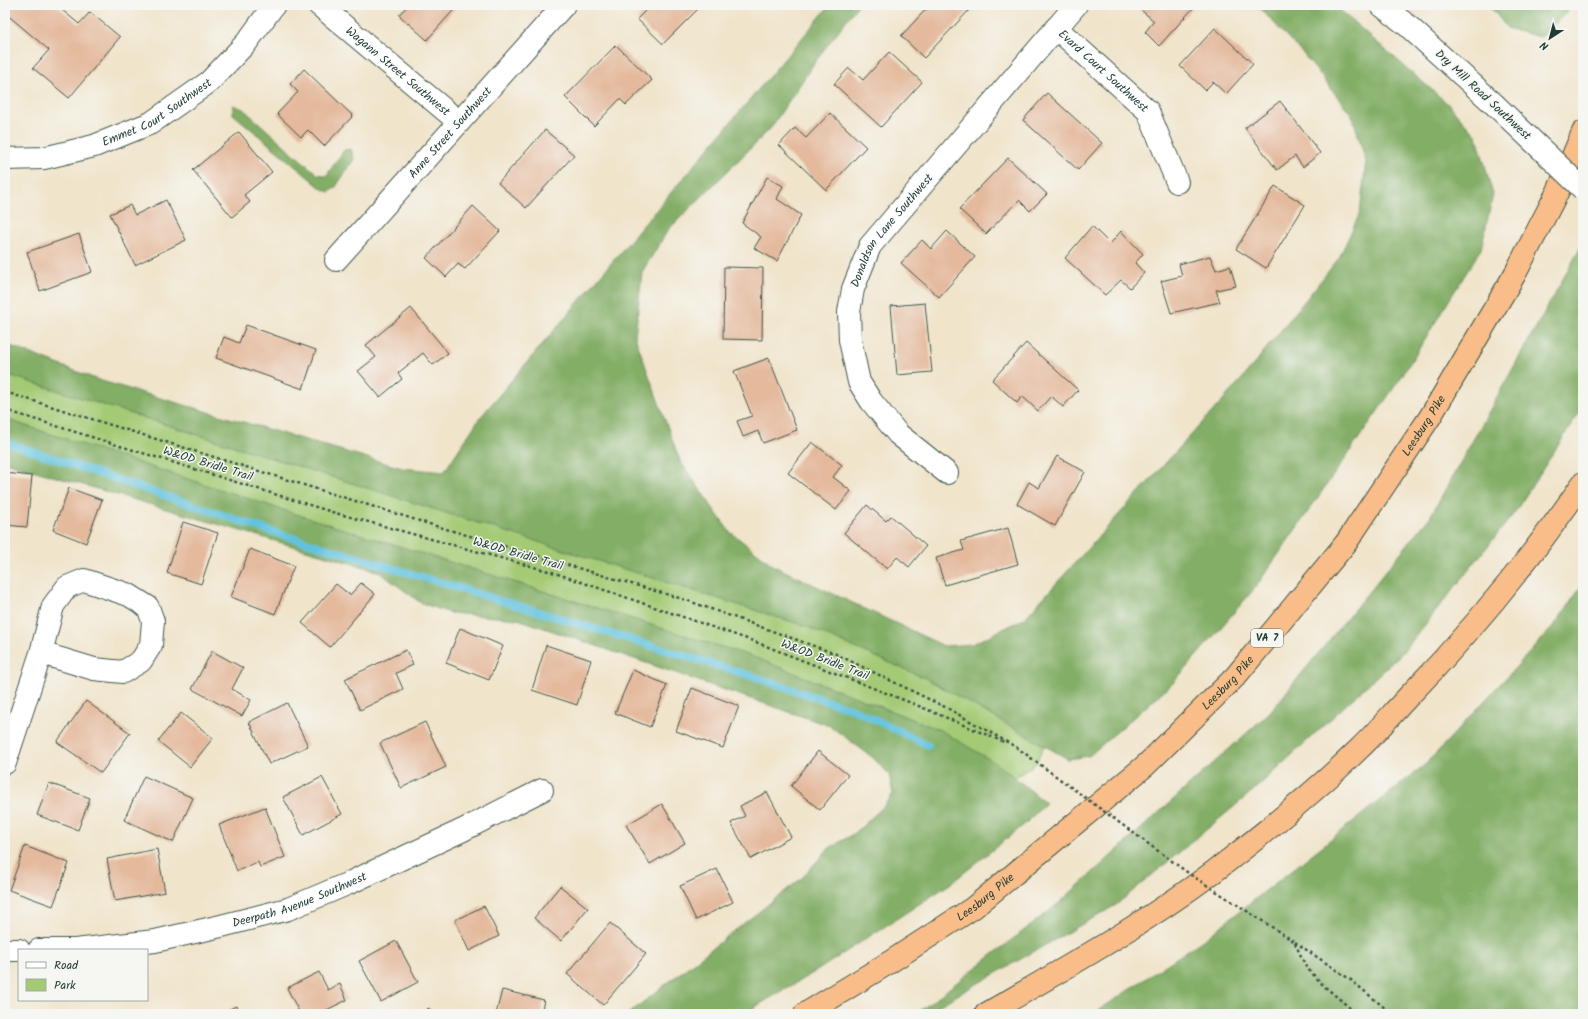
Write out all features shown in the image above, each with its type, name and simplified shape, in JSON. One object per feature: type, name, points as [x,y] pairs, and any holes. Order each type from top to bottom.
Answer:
[{"type":"highway","name":"Leesburg Pike","points":[[805,1014],[890,962],[973,908],[1146,765],[1235,677],[1346,543],[1430,417],[1515,274],[1559,189],[1583,132]]},
{"type":"highway","points":[[986,1014],[1065,969],[1154,913],[1228,861],[1300,802],[1359,749],[1450,653],[1500,594],[1555,523],[1583,483]]},
{"type":"street","name":"Emmet Court Southwest","points":[[5,159],[44,158],[94,146],[151,123],[209,82],[246,42],[274,5]]},
{"type":"street","name":"Wagann Street Southwest","points":[[319,5],[459,122]]},
{"type":"street","name":"Anne Street Southwest","points":[[336,260],[564,5]]},
{"type":"street","name":"Donaldson Lane Southwest","points":[[946,473],[898,434],[871,401],[859,382],[850,340],[849,312],[853,289],[870,246],[1076,5]]},
{"type":"street","name":"Dry Mill Road Southwest","points":[[1381,5],[1408,26],[1494,104],[1583,189]]},
{"type":"street","name":"Evard Court Southwest","points":[[1056,28],[1148,111],[1177,182]]},
{"type":"street","points":[[5,763],[41,653],[53,606],[67,587],[84,580],[129,596],[148,607],[153,621],[151,645],[141,661],[124,672],[94,669],[41,653]]},
{"type":"street","name":"Deerpath Avenue Southwest","points":[[84,949],[155,941],[288,909],[347,884],[463,830],[542,790]]},
{"type":"street","points":[[5,950],[18,950]]},
{"type":"path","points":[[5,392],[426,523],[686,600],[836,654],[947,708],[1016,747],[1191,875],[1351,980],[1392,1014]]},
{"type":"path","name":"W&OD Bridle Trail","points":[[5,410],[332,512],[559,575],[753,641],[914,704],[1016,747]]},
{"type":"path","points":[[1295,942],[1306,967],[1324,986],[1357,1014]]},
{"type":"green space","points":[[830,5],[858,5],[817,59],[770,129],[668,230],[642,272],[635,337],[680,461],[729,531],[774,566],[944,646],[972,644],[1024,619],[1242,379],[1339,258],[1360,213],[1366,161],[1352,115],[1305,56],[1257,5],[1334,5],[1448,104],[1477,136],[1493,195],[1481,249],[1400,379],[1255,588],[1173,683],[1089,756],[1068,759],[927,679],[805,626],[5,374],[5,344],[98,380],[402,468],[444,472],[479,419]]},
{"type":"green space","points":[[1489,5],[1572,5],[1571,8],[1541,37],[1508,29]]},
{"type":"green space","points":[[233,105],[243,109],[317,174],[326,176],[344,150],[351,149],[354,159],[335,188],[329,192],[321,188],[233,114]]},
{"type":"green space","points":[[1583,243],[1583,407],[1515,512],[1404,651],[1254,790],[1116,905],[924,1014],[916,1014],[1058,904],[1271,711],[1430,517]]},
{"type":"green space","points":[[5,344],[98,380],[416,481],[1057,717],[1036,763],[996,791],[914,754],[5,444]]},
{"type":"green space","points":[[5,419],[283,510],[751,656],[940,730],[999,765],[1046,803],[1025,824],[950,884],[818,970],[743,1014],[628,1014],[802,878],[828,849],[855,833],[883,807],[893,794],[889,774],[872,757],[830,726],[518,619],[450,613],[421,603],[378,571],[5,462]]},
{"type":"green space","points":[[1583,584],[1583,1014],[1093,1014],[1206,938],[1427,763],[1554,626]]},
{"type":"building","points":[[5,5],[56,5],[79,24],[90,12],[120,37],[69,98],[33,68],[49,50],[5,13]]},
{"type":"building","points":[[408,5],[458,5],[427,40],[399,15]]},
{"type":"building","points":[[651,5],[702,5],[663,44],[637,19]]},
{"type":"building","points":[[930,5],[969,5],[972,7],[924,58],[901,36]]},
{"type":"building","points":[[1135,5],[1192,5],[1194,7],[1159,46],[1145,32],[1154,21]]},
{"type":"building","points":[[1215,28],[1253,64],[1226,94],[1213,82],[1205,90],[1180,66]]},
{"type":"building","points":[[616,45],[652,80],[626,105],[620,99],[594,126],[565,97]]},
{"type":"building","points":[[889,52],[922,82],[881,127],[834,84],[849,68],[863,80]]},
{"type":"building","points":[[304,69],[353,116],[324,146],[308,130],[301,137],[277,114],[298,92],[290,84]]},
{"type":"building","points":[[1047,93],[1102,143],[1078,170],[1023,120]]},
{"type":"building","points":[[1280,101],[1320,153],[1303,167],[1295,156],[1277,170],[1245,128]]},
{"type":"building","points":[[830,113],[866,147],[826,190],[779,145],[795,128],[806,138]]},
{"type":"building","points":[[545,130],[574,155],[526,208],[498,183]]},
{"type":"building","points":[[239,132],[272,172],[244,195],[250,202],[232,217],[193,170]]},
{"type":"building","points":[[1008,158],[1047,194],[1030,211],[1019,200],[986,234],[959,209]]},
{"type":"building","points":[[767,177],[783,186],[777,199],[801,215],[777,261],[754,248],[761,237],[742,223]]},
{"type":"building","points":[[1275,186],[1305,205],[1266,268],[1236,249]]},
{"type":"building","points":[[166,200],[186,240],[135,265],[110,214],[130,205],[135,215]]},
{"type":"building","points":[[473,206],[500,231],[465,269],[458,264],[446,277],[426,258]]},
{"type":"building","points":[[1092,226],[1110,244],[1121,231],[1143,254],[1135,263],[1144,273],[1130,288],[1121,280],[1105,295],[1065,258]]},
{"type":"building","points":[[947,231],[975,257],[939,297],[901,263],[922,240],[931,249]]},
{"type":"building","points":[[79,234],[92,272],[40,291],[27,252]]},
{"type":"building","points":[[1210,256],[1216,270],[1230,266],[1236,286],[1216,290],[1220,302],[1171,313],[1161,281],[1182,276],[1179,264]]},
{"type":"building","points":[[724,267],[763,268],[762,340],[723,339]]},
{"type":"building","points":[[925,303],[932,372],[897,375],[891,306]]},
{"type":"building","points":[[411,308],[448,353],[433,365],[423,353],[398,373],[402,379],[380,397],[358,371],[376,357],[366,345]]},
{"type":"building","points":[[246,325],[316,350],[303,389],[216,358],[224,337],[239,343]]},
{"type":"building","points":[[1026,343],[1078,390],[1063,407],[1051,396],[1038,411],[1022,396],[1017,403],[992,380]]},
{"type":"building","points":[[769,358],[797,430],[763,443],[758,431],[743,437],[737,421],[752,416],[734,371]]},
{"type":"building","points":[[812,442],[842,465],[833,477],[851,491],[836,510],[788,473]]},
{"type":"building","points":[[1057,456],[1085,472],[1055,526],[1017,504],[1029,482],[1039,488]]},
{"type":"building","points":[[5,473],[32,476],[27,527],[5,525]]},
{"type":"building","points":[[69,488],[102,500],[86,543],[53,530]]},
{"type":"building","points":[[867,505],[886,521],[891,516],[926,546],[909,567],[897,557],[887,569],[844,533]]},
{"type":"building","points":[[183,522],[218,533],[201,584],[167,573]]},
{"type":"building","points":[[1008,528],[1018,564],[945,585],[936,558],[964,550],[961,541]]},
{"type":"building","points":[[250,549],[294,566],[275,614],[231,597]]},
{"type":"building","points":[[361,583],[375,594],[330,647],[302,623],[336,584],[350,595]]},
{"type":"building","points":[[460,628],[503,646],[489,680],[446,663]]},
{"type":"building","points":[[546,645],[591,660],[577,705],[532,690]]},
{"type":"building","points":[[406,650],[413,665],[396,673],[403,689],[360,710],[345,679]]},
{"type":"building","points":[[212,651],[243,668],[232,689],[251,700],[242,716],[192,689]]},
{"type":"building","points":[[633,670],[667,685],[650,727],[615,713]]},
{"type":"building","points":[[692,688],[739,706],[723,748],[676,731]]},
{"type":"building","points":[[86,701],[130,733],[101,773],[57,742]]},
{"type":"building","points":[[287,703],[308,746],[269,764],[249,722]]},
{"type":"building","points":[[181,713],[213,738],[190,767],[158,741]]},
{"type":"building","points":[[425,722],[446,767],[401,788],[380,743]]},
{"type":"building","points":[[818,751],[848,775],[820,810],[791,786]]},
{"type":"building","points":[[144,776],[193,798],[173,842],[124,820]]},
{"type":"building","points":[[322,777],[342,814],[303,835],[283,797]]},
{"type":"building","points":[[49,783],[90,798],[78,830],[37,815]]},
{"type":"building","points":[[767,792],[791,837],[751,859],[731,823],[745,816],[740,806]]},
{"type":"building","points":[[662,804],[685,843],[650,864],[626,825]]},
{"type":"building","points":[[265,807],[285,857],[260,867],[258,862],[237,871],[219,825]]},
{"type":"building","points":[[25,846],[69,863],[53,906],[9,890]]},
{"type":"building","points":[[157,849],[165,892],[115,901],[107,859]]},
{"type":"building","points":[[717,869],[733,902],[696,920],[680,886]]},
{"type":"building","points":[[560,886],[588,908],[561,941],[534,918]]},
{"type":"building","points":[[484,906],[499,936],[469,951],[455,920]]},
{"type":"building","points":[[610,923],[646,954],[603,1005],[567,974]]},
{"type":"building","points":[[396,941],[418,982],[381,1002],[359,961]]},
{"type":"building","points":[[319,972],[328,990],[340,984],[347,1000],[318,1014],[300,1014],[287,988]]},
{"type":"building","points":[[502,990],[544,1000],[541,1014],[496,1014]]},
{"type":"building","points":[[236,1006],[240,1014],[220,1014]]},
{"type":"building","points":[[428,1008],[437,1014],[423,1014]]},
{"type":"waterway","points":[[5,442],[276,533],[752,676],[855,710],[928,745]]}]
